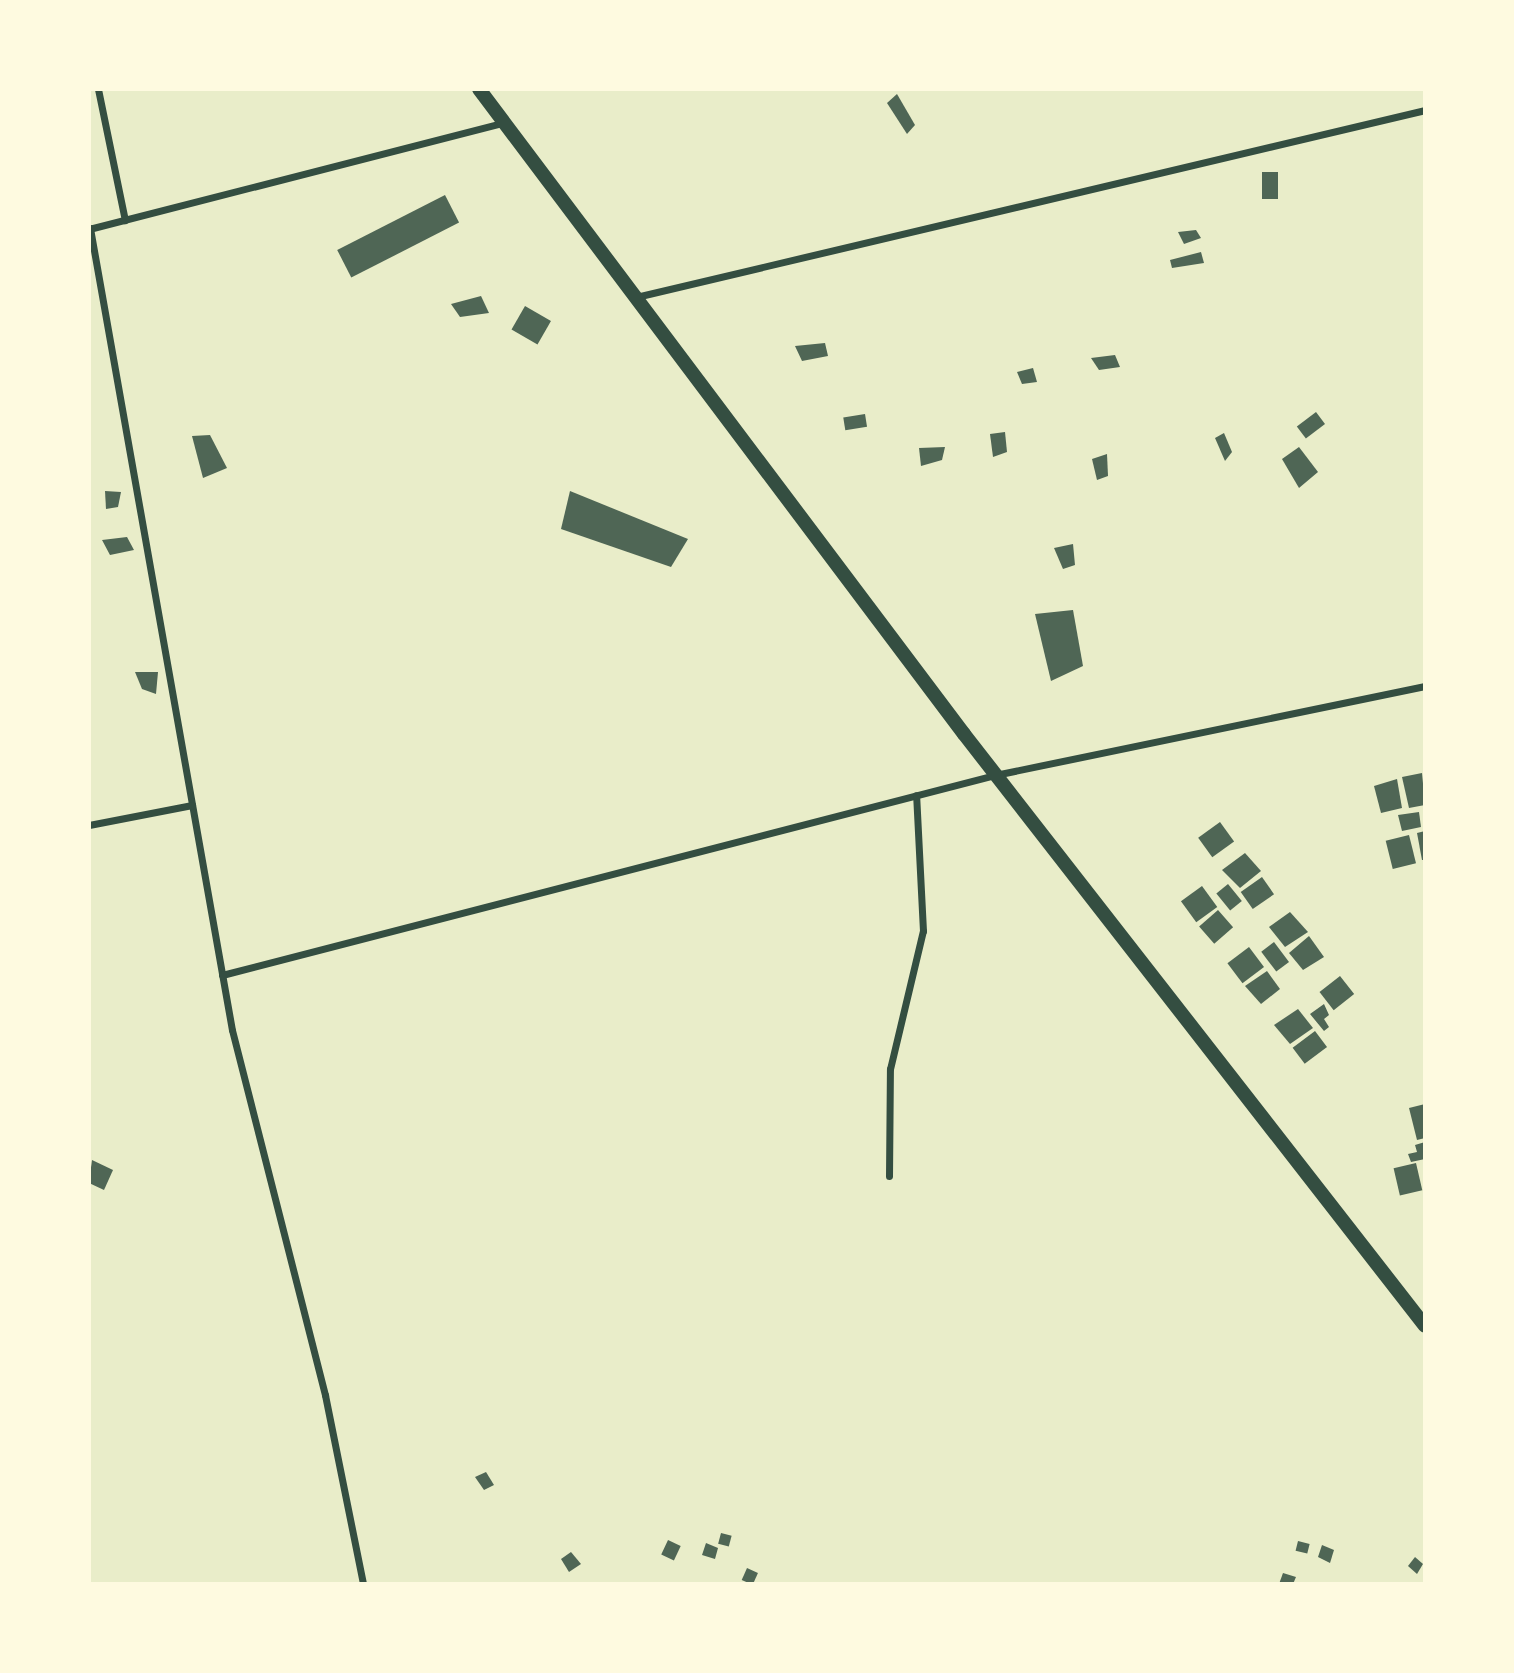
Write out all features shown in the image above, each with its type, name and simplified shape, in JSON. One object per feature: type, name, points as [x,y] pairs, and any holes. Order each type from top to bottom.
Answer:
[{"type":"main road","points":[[479,89],[995,775],[1425,1326]]},
{"type":"street","points":[[98,89],[125,220]]},
{"type":"street","points":[[636,297],[1425,110]]},
{"type":"street","points":[[363,1584],[325,1395],[222,975],[90,229],[505,122]]},
{"type":"street","points":[[222,975],[995,775],[1425,686]]},
{"type":"street","points":[[889,1176],[890,1069],[923,931],[916,795]]},
{"type":"street","points":[[89,825],[192,804]]},
{"type":"building","points":[[897,94],[915,125],[907,134],[887,103]]},
{"type":"building","points":[[1262,172],[1278,172],[1278,199],[1262,199]]},
{"type":"building","points":[[445,195],[459,223],[351,278],[337,250]]},
{"type":"building","points":[[1196,230],[1201,238],[1184,244],[1178,232]]},
{"type":"building","points":[[1201,252],[1204,263],[1172,268],[1170,260]]},
{"type":"building","points":[[481,296],[489,313],[460,317],[451,304]]},
{"type":"building","points":[[525,306],[551,321],[537,344],[512,329]]},
{"type":"building","points":[[825,343],[828,356],[802,361],[795,346]]},
{"type":"building","points":[[1115,355],[1120,367],[1099,370],[1091,358]]},
{"type":"building","points":[[1033,368],[1037,382],[1022,384],[1017,372]]},
{"type":"building","points":[[1316,412],[1325,424],[1306,438],[1297,426]]},
{"type":"building","points":[[865,414],[867,427],[845,430],[843,417]]},
{"type":"building","points":[[1005,432],[1007,452],[993,457],[990,434]]},
{"type":"building","points":[[1224,433],[1232,452],[1225,461],[1215,438]]},
{"type":"building","points":[[210,435],[227,468],[203,478],[192,436]]},
{"type":"building","points":[[945,447],[942,460],[921,466],[919,448]]},
{"type":"building","points":[[1299,447],[1318,472],[1299,488],[1282,459]]},
{"type":"building","points":[[1107,454],[1108,476],[1097,480],[1092,459]]},
{"type":"building","points":[[105,491],[121,492],[118,507],[106,509]]},
{"type":"building","points":[[570,491],[688,539],[671,567],[561,529]]},
{"type":"building","points":[[127,537],[134,550],[110,555],[102,540]]},
{"type":"building","points":[[1073,544],[1075,565],[1063,569],[1054,548]]},
{"type":"building","points":[[1073,610],[1083,666],[1051,681],[1035,614]]},
{"type":"building","points":[[135,672],[158,672],[156,694],[142,689]]},
{"type":"building","points":[[1422,773],[1425,805],[1409,808],[1402,777]]},
{"type":"building","points":[[1397,779],[1402,808],[1381,813],[1374,786]]},
{"type":"building","points":[[1419,812],[1421,827],[1402,831],[1398,815]]},
{"type":"building","points":[[1220,822],[1234,841],[1212,857],[1198,838]]},
{"type":"building","points":[[1425,831],[1425,860],[1422,860],[1417,833]]},
{"type":"building","points":[[1409,835],[1416,863],[1393,869],[1386,841]]},
{"type":"building","points":[[1245,853],[1261,871],[1240,888],[1222,870]]},
{"type":"building","points":[[1262,877],[1274,894],[1253,909],[1241,892]]},
{"type":"building","points":[[1228,884],[1242,901],[1230,911],[1216,893]]},
{"type":"building","points":[[1202,886],[1217,907],[1196,922],[1181,901]]},
{"type":"building","points":[[1218,910],[1233,927],[1214,944],[1199,926]]},
{"type":"building","points":[[1290,912],[1308,932],[1285,947],[1269,927]]},
{"type":"building","points":[[1309,936],[1324,957],[1303,970],[1289,953]]},
{"type":"building","points":[[1274,942],[1289,962],[1276,972],[1261,952]]},
{"type":"building","points":[[1249,947],[1264,967],[1242,983],[1227,963]]},
{"type":"building","points":[[1267,971],[1280,989],[1261,1004],[1245,986]]},
{"type":"building","points":[[1340,976],[1354,994],[1334,1010],[1320,992]]},
{"type":"building","points":[[1324,1004],[1329,1015],[1324,1019],[1329,1027],[1324,1031],[1310,1014]]},
{"type":"building","points":[[1298,1009],[1313,1028],[1290,1044],[1274,1025]]},
{"type":"building","points":[[1315,1031],[1327,1047],[1305,1064],[1293,1048]]},
{"type":"building","points":[[1425,1104],[1425,1138],[1417,1140],[1409,1108]]},
{"type":"building","points":[[1425,1142],[1425,1159],[1411,1162],[1408,1154],[1417,1152],[1415,1145]]},
{"type":"building","points":[[92,1160],[113,1170],[104,1190],[89,1183]]},
{"type":"building","points":[[1416,1163],[1422,1190],[1400,1195],[1394,1168]]},
{"type":"building","points":[[486,1472],[494,1485],[484,1490],[475,1477]]},
{"type":"building","points":[[721,1533],[732,1536],[729,1546],[718,1544]]},
{"type":"building","points":[[668,1540],[681,1546],[674,1560],[661,1555]]},
{"type":"building","points":[[1298,1541],[1310,1544],[1307,1554],[1296,1551]]},
{"type":"building","points":[[706,1543],[718,1548],[715,1559],[702,1555]]},
{"type":"building","points":[[1322,1545],[1334,1550],[1330,1563],[1318,1557]]},
{"type":"building","points":[[571,1552],[581,1564],[569,1572],[561,1559]]},
{"type":"building","points":[[1415,1557],[1423,1564],[1417,1574],[1408,1566]]},
{"type":"building","points":[[747,1568],[758,1573],[753,1584],[742,1580]]},
{"type":"building","points":[[1283,1573],[1296,1577],[1293,1584],[1279,1584]]}]
